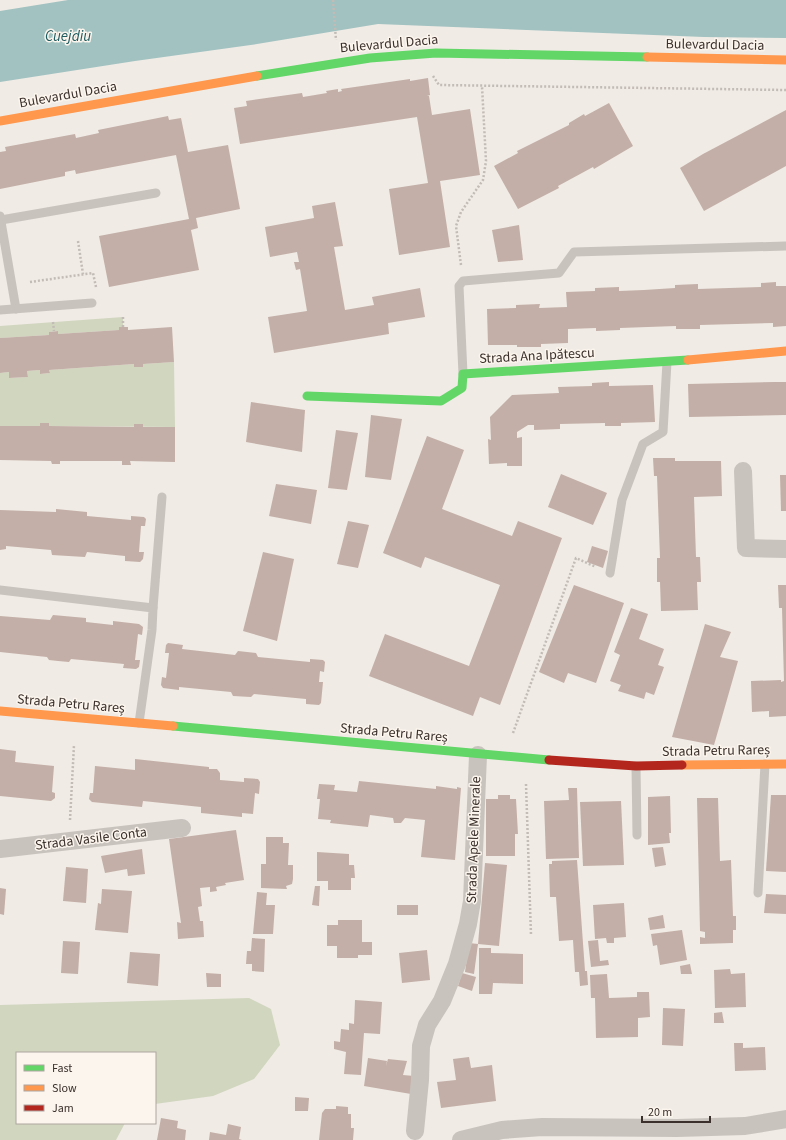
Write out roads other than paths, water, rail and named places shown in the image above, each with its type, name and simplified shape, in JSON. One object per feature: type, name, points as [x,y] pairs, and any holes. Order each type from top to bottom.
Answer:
[{"type":"main road","name":"Bulevardul Dacia","points":[[0,121],[306,67],[370,58],[436,53],[786,60]]},
{"type":"main road","name":"Strada Ana Ipătescu","points":[[307,396],[441,401],[462,388],[463,374],[667,362],[786,351]]},
{"type":"main road","name":"Strada Petru Rareș","points":[[0,711],[478,755],[636,766],[786,764]]},
{"type":"street","points":[[743,472],[746,548],[786,549]]},
{"type":"street","name":"Strada Apele Minerale","points":[[415,1131],[420,1080],[421,1046],[426,1025],[442,1002],[457,964],[468,924],[474,874],[478,755]]},
{"type":"street","name":"Strada Vasile Conta","points":[[0,849],[182,828]]},
{"type":"street","points":[[461,1140],[502,1130],[542,1127],[677,1128],[745,1126],[786,1119]]},
{"type":"lane","points":[[16,309],[0,218],[156,193]]},
{"type":"lane","points":[[463,374],[458,286],[463,281],[559,273],[574,252],[786,246]]},
{"type":"lane","points":[[0,310],[92,303]]},
{"type":"lane","points":[[610,573],[622,500],[643,444],[663,432],[667,362]]},
{"type":"lane","points":[[139,725],[152,630],[162,497]]},
{"type":"lane","points":[[0,590],[153,608]]},
{"type":"lane","points":[[758,893],[765,764]]},
{"type":"lane","points":[[636,766],[637,835]]},
{"type":"water","name":"Cuejdiu","points":[[68,0],[786,0],[786,38],[704,37],[378,24],[257,44],[0,82],[0,11]]}]
